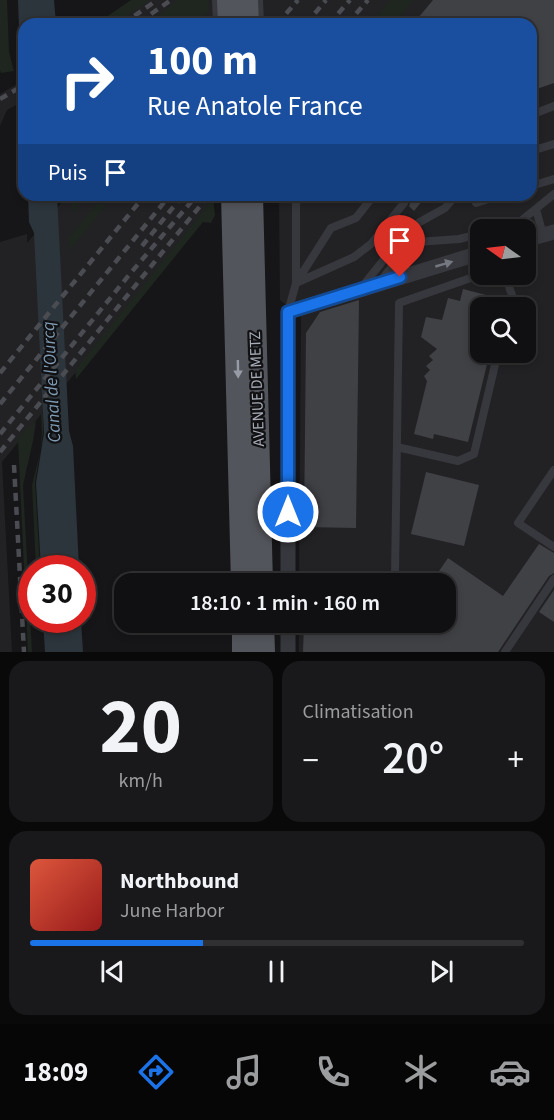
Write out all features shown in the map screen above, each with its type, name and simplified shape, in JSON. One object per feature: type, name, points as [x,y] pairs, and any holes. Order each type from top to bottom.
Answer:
[{"type":"main road","points":[[229,0],[230,18]]},
{"type":"main road","points":[[246,0],[247,18]]},
{"type":"main road","points":[[239,201],[237,311],[243,573]]},
{"type":"main road","name":"AVENUE DE METZ","points":[[240,201],[255,348],[261,573]]},
{"type":"main road","points":[[244,633],[244,652]]},
{"type":"main road","points":[[262,633],[263,652]]},
{"type":"street","points":[[288,573],[288,312],[470,256]]},
{"type":"street","points":[[288,633],[288,652]]},
{"type":"lane","points":[[216,0],[217,18]]},
{"type":"lane","points":[[259,0],[260,18]]},
{"type":"lane","points":[[537,113],[554,106]]},
{"type":"lane","points":[[537,149],[554,144]]},
{"type":"lane","points":[[537,184],[554,179]]},
{"type":"lane","points":[[523,219],[554,194]]},
{"type":"lane","points":[[288,312],[296,283],[296,201]]},
{"type":"lane","points":[[296,283],[331,228],[356,218],[369,201]]},
{"type":"lane","points":[[361,288],[409,228],[445,208],[451,201]]},
{"type":"lane","points":[[476,203],[482,201]]},
{"type":"lane","points":[[296,283],[354,257],[371,244],[404,203]]},
{"type":"lane","points":[[536,209],[549,233]]},
{"type":"lane","points":[[255,348],[261,228]]},
{"type":"lane","points":[[225,233],[237,311]]},
{"type":"lane","points":[[380,283],[401,254],[417,242],[470,236]]},
{"type":"lane","points":[[395,573],[399,303],[470,279]]},
{"type":"lane","points":[[397,447],[458,461],[474,454],[495,363]]},
{"type":"lane","points":[[554,470],[518,523],[554,547]]},
{"type":"lane","points":[[505,652],[554,579]]},
{"type":"shaded area","points":[[0,0],[7,0],[9,52],[14,71],[1,73],[0,70]]},
{"type":"shaded area","points":[[131,0],[150,0],[124,18],[105,18]]},
{"type":"shaded area","points":[[136,0],[554,0],[554,652],[299,652],[299,633],[456,633],[456,573],[299,573],[301,317],[280,300],[279,201],[537,201],[537,18],[110,18]]},
{"type":"shaded area","points":[[177,0],[208,0],[209,10],[202,18],[155,18]]},
{"type":"shaded area","points":[[390,0],[413,0],[399,18],[375,18]]},
{"type":"shaded area","points":[[18,84],[18,104],[7,110],[0,126],[0,94]]},
{"type":"shaded area","points":[[63,201],[216,201],[2,462],[12,652],[0,652],[0,242],[27,234],[27,243]]},
{"type":"shaded area","points":[[70,201],[82,201],[73,213]]},
{"type":"shaded area","points":[[213,201],[215,215],[211,223],[203,222],[76,379],[75,370]]},
{"type":"shaded area","points":[[97,203],[106,206],[69,251],[69,237]]},
{"type":"shaded area","points":[[43,413],[43,433],[40,451],[41,414]]},
{"type":"shaded area","points":[[36,421],[23,485],[27,555],[23,555],[18,439],[27,427],[29,428]]},
{"type":"shaded area","points":[[40,452],[35,483],[39,555],[35,555],[32,485]]},
{"type":"shaded area","points":[[27,633],[31,633],[32,652],[28,652]]},
{"type":"water","points":[[18,0],[54,0],[56,18],[19,18]]},
{"type":"water","name":"Canal de l'Ourcq","points":[[28,201],[57,201],[69,431],[73,446],[78,555],[40,555],[36,483],[44,433],[34,233],[29,222]]},
{"type":"water","points":[[44,633],[82,633],[83,652],[45,652]]},
{"type":"building","points":[[433,0],[554,0],[554,83],[537,89],[537,18],[418,18]]},
{"type":"building","points":[[409,201],[422,201],[414,211],[409,206]]},
{"type":"building","points":[[463,289],[494,297],[470,297],[470,363],[487,363],[468,442],[434,434],[433,439],[414,434],[427,381],[424,376],[430,370],[426,366],[433,360],[429,356],[437,349],[421,337],[426,317],[442,320],[448,298],[460,301]]},
{"type":"building","points":[[359,300],[356,528],[304,527],[306,333],[320,312]]},
{"type":"building","points":[[426,472],[479,485],[464,546],[411,534]]},
{"type":"building","points":[[539,544],[554,553],[554,573],[549,576],[498,652],[303,652],[304,633],[456,633],[456,573],[438,573],[448,558],[503,596]]},
{"type":"building","points":[[554,590],[554,622],[539,612]]},
{"type":"railway","points":[[132,18],[157,0]]},
{"type":"railway","points":[[151,14],[171,0]]},
{"type":"railway","points":[[282,18],[298,0]]},
{"type":"railway","points":[[311,18],[326,0]]},
{"type":"railway","points":[[334,18],[350,0]]},
{"type":"railway","points":[[352,18],[368,0]]},
{"type":"railway","points":[[0,99],[18,88]]},
{"type":"railway","points":[[0,373],[140,201]]},
{"type":"railway","points":[[0,404],[165,201]]},
{"type":"railway","points":[[142,246],[178,201]]},
{"type":"railway","points":[[0,434],[192,201]]},
{"type":"railway","points":[[0,452],[204,201]]},
{"type":"railway","points":[[14,465],[24,652]]},
{"type":"route","points":[[288,512],[288,312],[400,277]]}]
